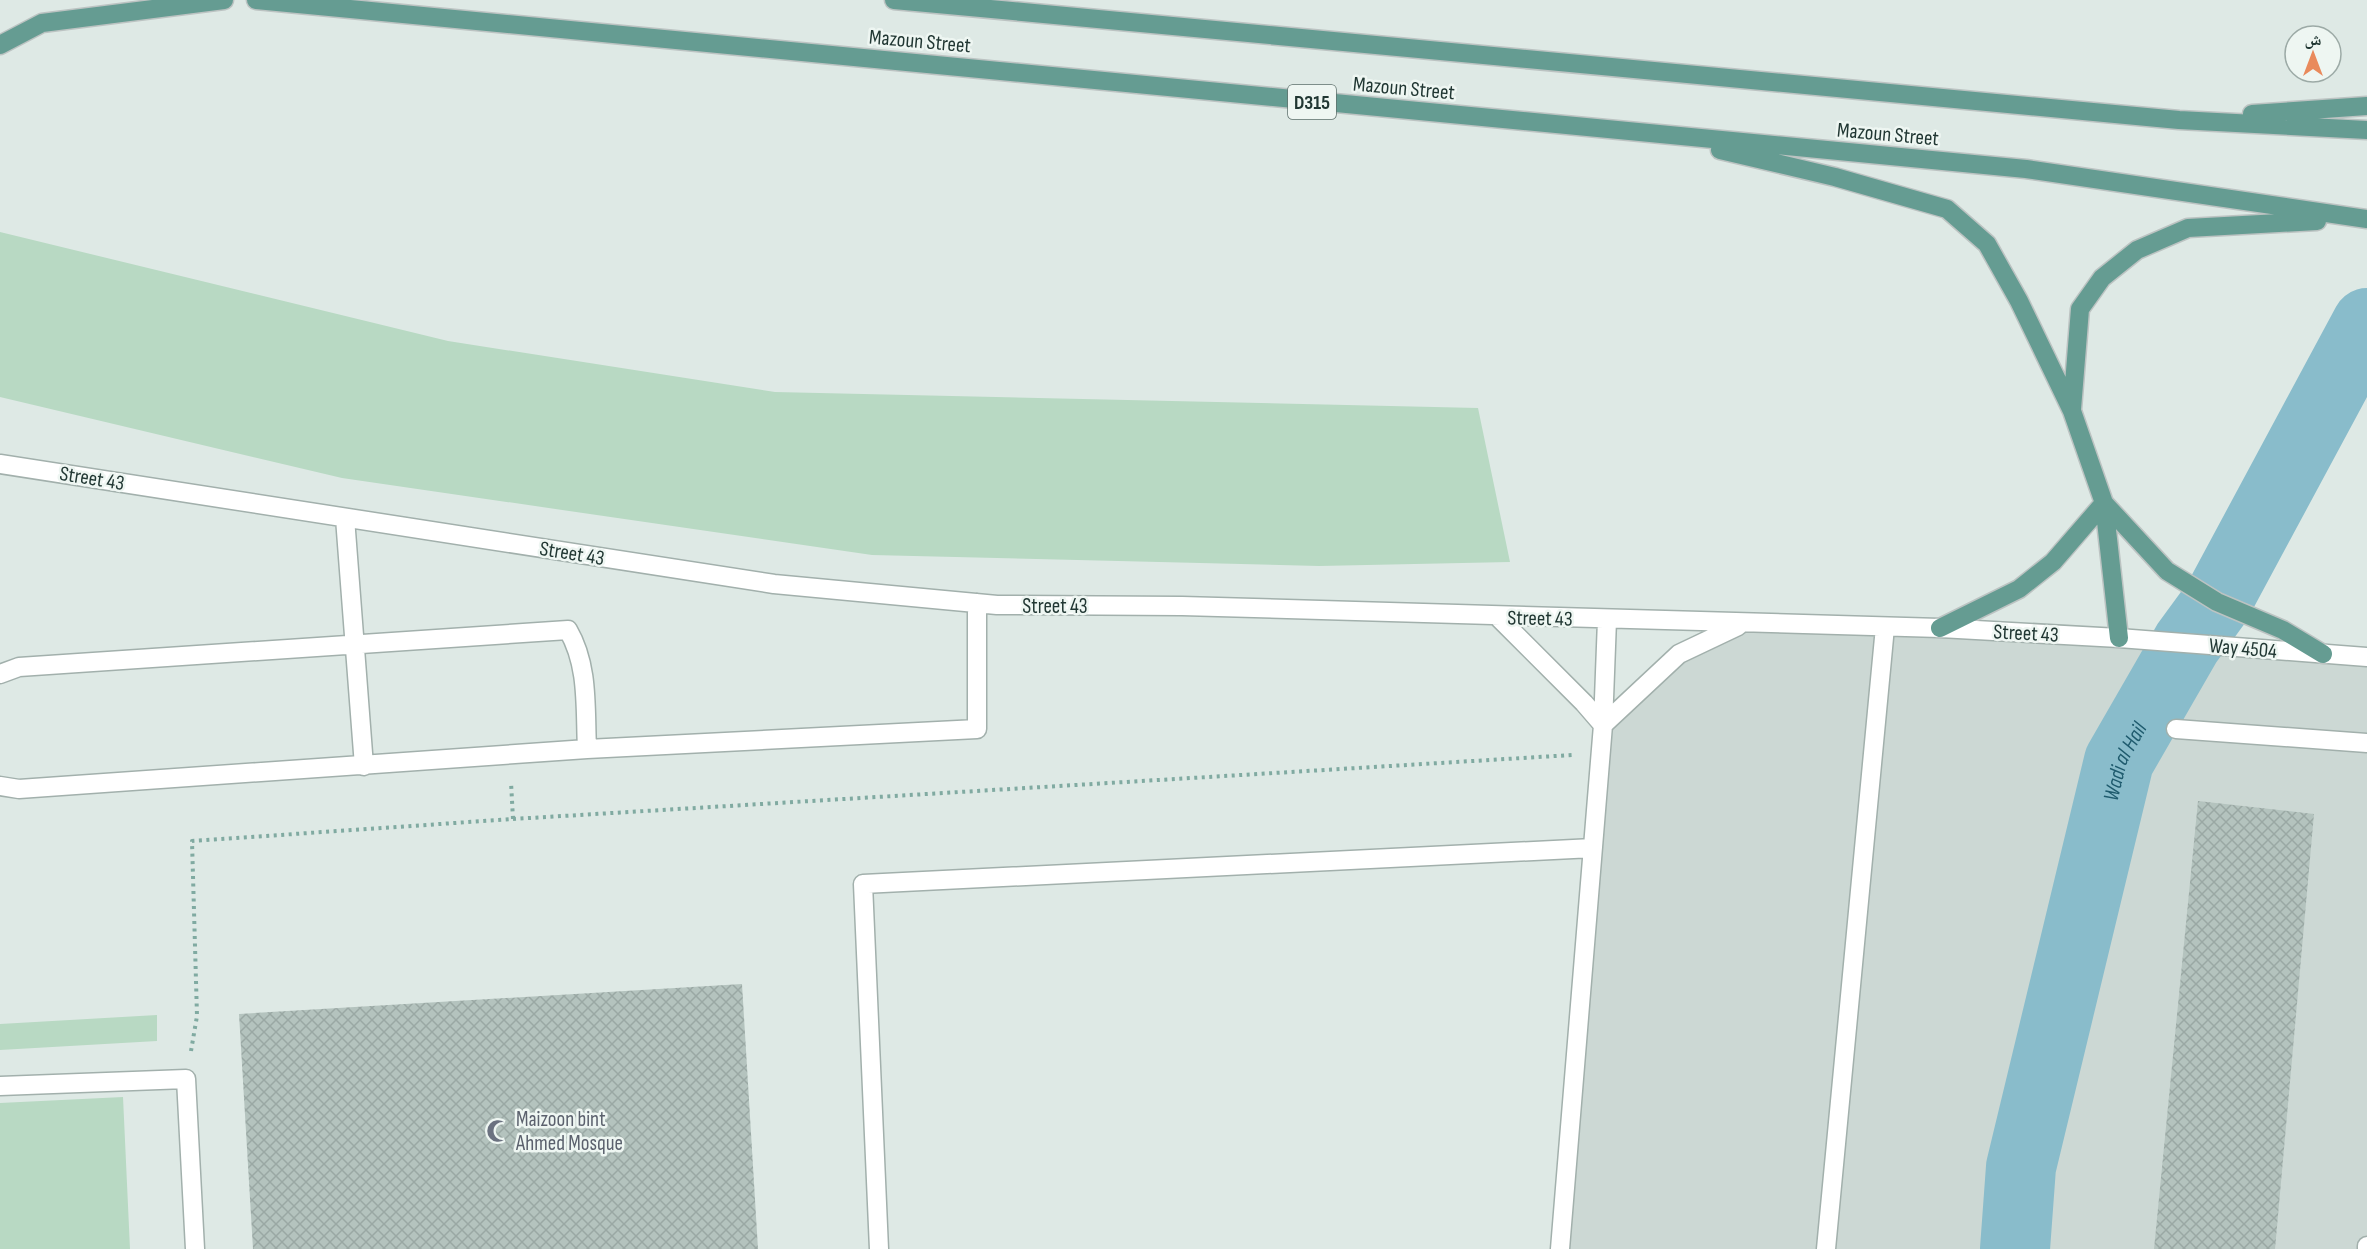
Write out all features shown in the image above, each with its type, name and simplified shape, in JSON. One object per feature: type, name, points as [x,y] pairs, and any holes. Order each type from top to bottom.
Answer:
[{"type":"main road","points":[[0,45],[42,23],[224,0]]},
{"type":"main road","name":"Mazoun Street","points":[[256,0],[2026,169],[2367,219]]},
{"type":"main road","name":"Mazoun Street","points":[[894,0],[2180,120],[2367,130]]},
{"type":"main road","points":[[2180,120],[2367,106]]},
{"type":"main road","points":[[1654,134],[1835,177],[1947,209],[1987,243],[2019,301],[2072,411],[2104,503],[2119,638]]},
{"type":"main road","points":[[2072,411],[2080,309],[2102,278],[2137,250],[2188,228],[2310,220],[2367,226]]},
{"type":"main road","points":[[1940,628],[2019,589],[2053,562],[2104,503]]},
{"type":"main road","points":[[2104,503],[2167,571],[2217,602],[2283,630],[2323,654]]},
{"type":"street","name":"Street 43","points":[[0,464],[774,584],[997,605],[1182,606],[1498,617],[1940,628],[2119,638]]},
{"type":"street","points":[[345,518],[364,766]]},
{"type":"street","points":[[0,786],[19,789],[587,749],[977,729],[977,603]]},
{"type":"street","points":[[1498,617],[1584,702],[1603,725]]},
{"type":"street","points":[[1560,1249],[1601,753],[1607,620]]},
{"type":"street","points":[[1603,725],[1679,654],[1743,624]]},
{"type":"street","points":[[1826,1249],[1885,627]]},
{"type":"street","points":[[0,674],[19,667],[568,630],[577,646],[583,668],[587,749]]},
{"type":"street","name":"Way 4504","points":[[2119,638],[2367,657]]},
{"type":"street","points":[[2176,729],[2367,743]]},
{"type":"street","points":[[879,1249],[863,884],[1593,848]]},
{"type":"street","points":[[0,1086],[186,1079],[195,1249]]},
{"type":"path","points":[[186,1079],[197,1016],[192,841],[513,819],[1601,753]]},
{"type":"path","points":[[510,754],[513,819]]},
{"type":"shaded area","points":[[1743,624],[2367,657],[2367,1249],[1560,1249],[1603,725],[1654,675]]},
{"type":"green space","points":[[0,232],[448,341],[775,392],[1478,408],[1510,562],[1319,566],[872,555],[342,478],[0,397]]},
{"type":"green space","points":[[157,1015],[157,1041],[0,1050],[0,1024]]},
{"type":"green space","points":[[123,1097],[130,1249],[0,1249],[0,1103]]},
{"type":"building","points":[[2198,801],[2314,814],[2275,1249],[2154,1249]]},
{"type":"building","name":"Maizoon bint Ahmed Mosque","points":[[742,984],[758,1249],[253,1249],[239,1014]]},
{"type":"waterway","name":"Wadi al Hail","points":[[2015,1249],[2021,1167],[2119,761],[2187,643],[2217,602],[2367,323]]},
{"type":"place","name":"Maizoon bint Ahmed Mosque","points":[[498,1131]]}]
